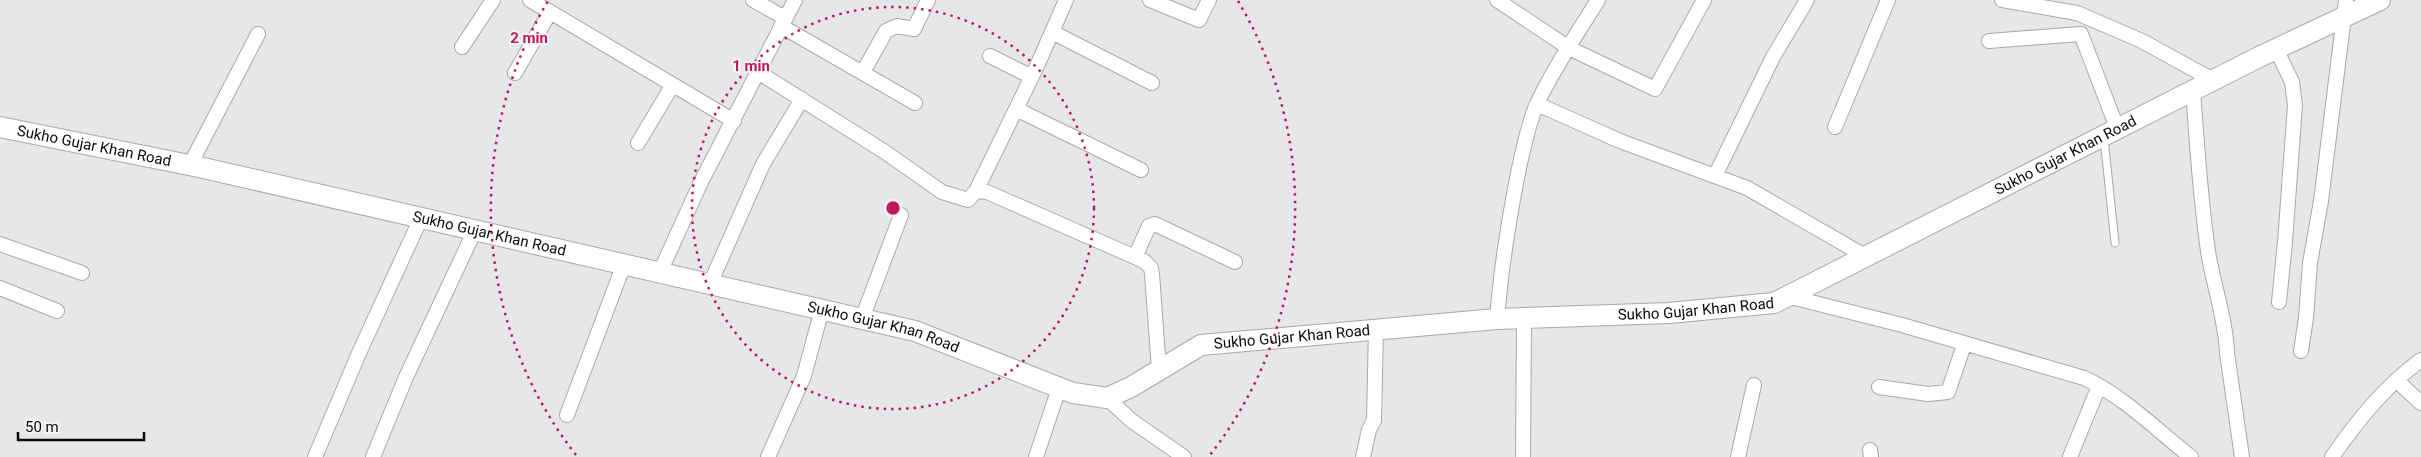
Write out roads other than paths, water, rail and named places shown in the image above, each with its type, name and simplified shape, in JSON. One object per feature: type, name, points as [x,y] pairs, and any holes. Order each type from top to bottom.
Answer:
[{"type":"main road","name":"Sukho Gujar Khan Road","points":[[0,128],[190,165],[915,331],[1073,393],[1107,398],[1131,388],[1201,345],[1497,319],[1670,313],[1774,303],[2276,49],[2346,9],[2380,0]]},
{"type":"street","points":[[462,47],[494,0]]},
{"type":"street","points":[[530,0],[734,122]]},
{"type":"street","points":[[753,0],[783,22],[915,103]]},
{"type":"street","points":[[660,272],[701,182],[734,122],[795,0]]},
{"type":"street","points":[[863,72],[886,31],[897,26],[914,30],[928,0]]},
{"type":"street","points":[[758,72],[885,152],[942,192],[968,200],[976,191],[1016,110],[1066,0]]},
{"type":"street","points":[[1150,0],[1200,20],[1209,0]]},
{"type":"street","points":[[1497,0],[1569,48],[1655,89],[1704,0]]},
{"type":"street","points":[[1497,319],[1501,267],[1525,141],[1537,104],[1598,0]]},
{"type":"street","points":[[1715,176],[1774,57],[1806,0]]},
{"type":"street","points":[[1835,127],[1888,0]]},
{"type":"street","points":[[2002,0],[2077,13],[2142,41],[2212,80]]},
{"type":"street","points":[[2301,351],[2306,318],[2310,263],[2321,201],[2346,9]]},
{"type":"street","points":[[515,73],[550,12]]},
{"type":"street","points":[[1052,32],[1152,83]]},
{"type":"street","points":[[190,165],[258,34]]},
{"type":"street","points":[[1989,41],[2081,34],[2111,132]]},
{"type":"street","points":[[2276,49],[2292,82],[2294,105],[2279,302]]},
{"type":"street","points":[[990,56],[1032,77]]},
{"type":"street","points":[[638,143],[672,86]]},
{"type":"street","points":[[2193,90],[2201,197],[2208,253],[2226,338],[2242,457]]},
{"type":"street","points":[[710,284],[763,164],[802,99]]},
{"type":"street","points":[[1537,104],[1620,141],[1715,176],[1770,200],[1865,256]]},
{"type":"street","points":[[1016,110],[1141,170]]},
{"type":"street","points":[[976,191],[994,194],[1144,262],[1150,268],[1152,274],[1159,370]]},
{"type":"street","points":[[862,319],[901,215]]},
{"type":"street","points":[[315,457],[359,354],[421,218]]},
{"type":"street","points":[[1135,257],[1149,226],[1155,224],[1235,262]]},
{"type":"street","points":[[373,457],[406,377],[475,230]]},
{"type":"street","points":[[0,244],[82,273]]},
{"type":"street","points":[[567,415],[624,264]]},
{"type":"street","points":[[0,288],[57,310]]},
{"type":"street","points":[[1787,296],[1902,325],[1964,345],[2060,371],[2099,386],[2160,431],[2191,457]]},
{"type":"street","points":[[768,457],[804,376],[822,309]]},
{"type":"street","points":[[1523,457],[1524,318]]},
{"type":"street","points":[[1363,457],[1369,430],[1374,420],[1376,329]]},
{"type":"street","points":[[1879,388],[1928,394],[1948,392],[1964,345]]},
{"type":"street","points":[[2332,457],[2354,424],[2396,380],[2421,360]]},
{"type":"street","points":[[2396,380],[2421,403]]},
{"type":"street","points":[[1738,457],[1754,385]]},
{"type":"street","points":[[2070,457],[2099,386]]},
{"type":"street","points":[[1036,457],[1059,388]]},
{"type":"street","points":[[1107,398],[1132,422],[1184,457]]},
{"type":"lane","points":[[2111,132],[2115,243]]}]
